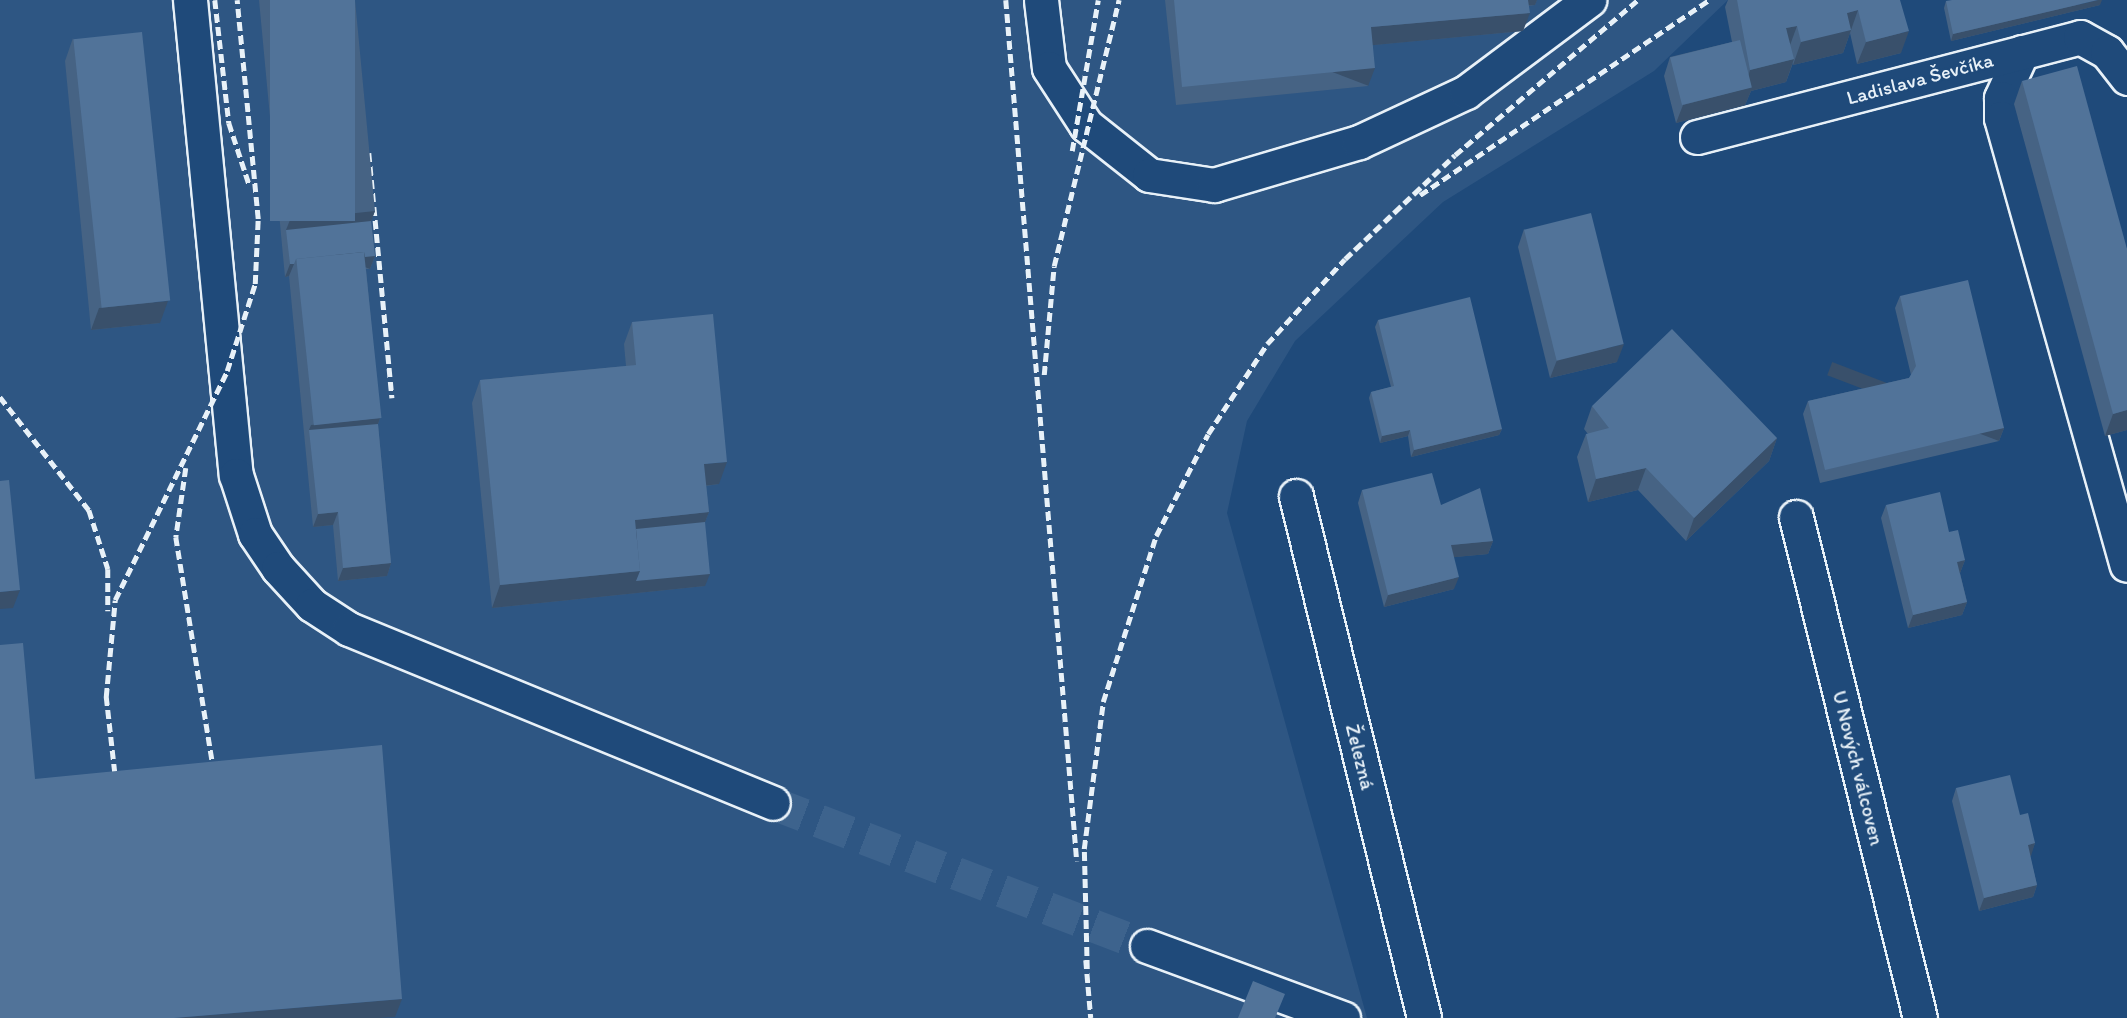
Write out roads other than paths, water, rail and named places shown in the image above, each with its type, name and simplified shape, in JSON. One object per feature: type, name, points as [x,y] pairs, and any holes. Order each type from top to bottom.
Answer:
[{"type":"street","points":[[190,0],[236,475],[255,534],[278,568],[312,605],[350,629],[773,803]]},
{"type":"street","points":[[1041,0],[1049,69],[1086,125],[1149,175],[1214,185],[1359,142],[1466,92],[1589,0]]},
{"type":"street","name":"Ladislava Ševčíka","points":[[1697,137],[2080,37],[2107,52],[2127,78]]},
{"type":"street","points":[[2022,52],[2001,98],[2001,118],[2114,470],[2127,565]]},
{"type":"street","name":"Železná","points":[[1296,496],[1424,1018]]},
{"type":"street","name":"U Nových válcoven","points":[[1796,518],[1920,1018]]},
{"type":"street","points":[[1147,946],[1343,1018]]},
{"type":"tunnel","points":[[773,803],[1147,946]]},
{"type":"railway","points":[[215,0],[229,123],[249,184]]},
{"type":"railway","points":[[116,786],[106,697],[115,600],[227,371],[255,284],[258,219],[237,0]]},
{"type":"railway","points":[[1006,0],[1077,861]]},
{"type":"railway","points":[[1072,151],[1098,0]]},
{"type":"railway","points":[[1044,375],[1054,266],[1119,0]]},
{"type":"railway","points":[[1087,969],[1084,849],[1103,702],[1156,536],[1208,434],[1267,344],[1345,259],[1455,155],[1638,0]]},
{"type":"railway","points":[[1420,195],[1709,0]]},
{"type":"railway","points":[[369,153],[392,398]]},
{"type":"railway","points":[[0,397],[89,510],[108,569],[108,611]]},
{"type":"railway","points":[[186,468],[176,537],[215,779]]},
{"type":"railway","points":[[1086,960],[1091,1018]]}]
